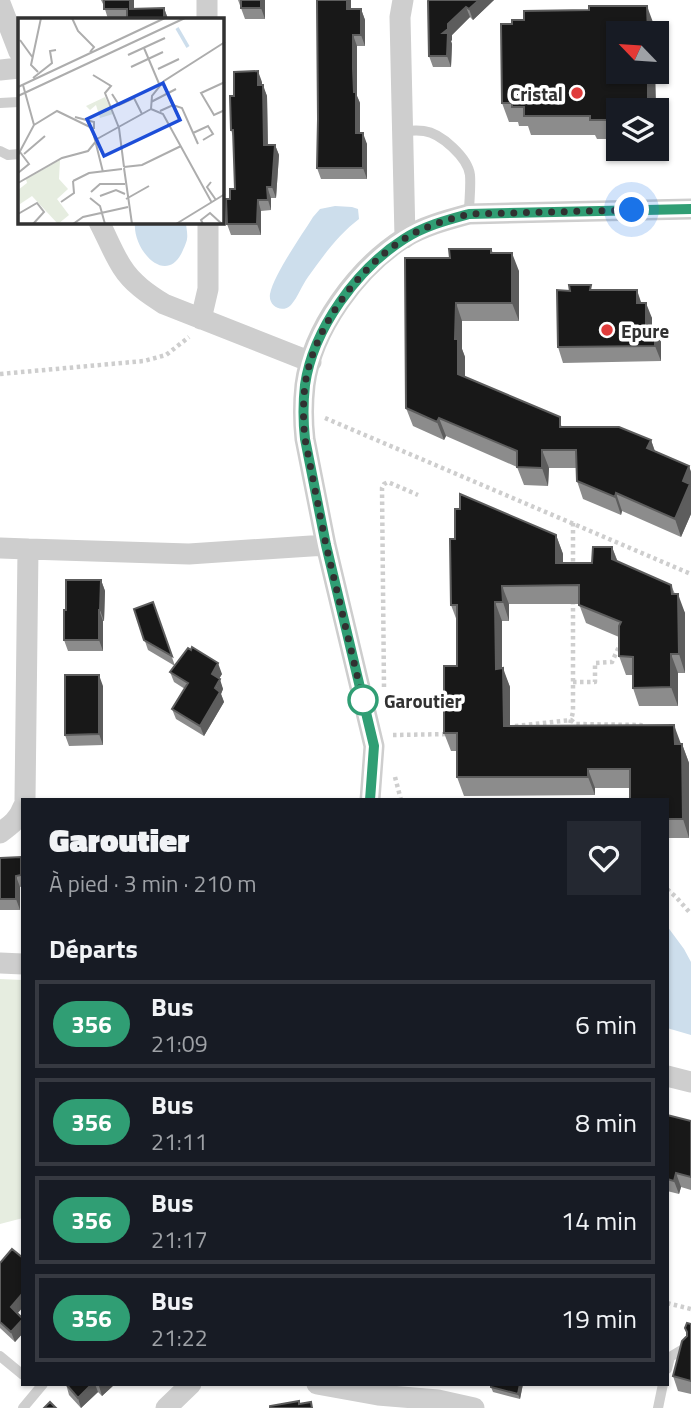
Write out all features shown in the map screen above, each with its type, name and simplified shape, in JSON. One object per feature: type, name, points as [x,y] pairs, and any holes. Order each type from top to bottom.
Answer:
[{"type":"street","points":[[207,0],[207,18]]},
{"type":"street","points":[[403,0],[400,17],[405,238]]},
{"type":"street","points":[[0,3],[18,49]]},
{"type":"street","points":[[0,70],[18,68]]},
{"type":"street","points":[[370,798],[374,746],[326,545],[305,439],[305,384],[323,332],[337,306],[377,259],[405,238],[439,222],[469,214],[691,209]]},
{"type":"street","points":[[100,224],[122,267],[149,294],[201,319],[311,362]]},
{"type":"street","points":[[201,319],[208,289],[208,224]]},
{"type":"street","points":[[0,548],[189,554],[326,545]]},
{"type":"street","points":[[25,798],[27,549]]},
{"type":"street","points":[[0,833],[13,824],[21,812]]},
{"type":"street","points":[[0,963],[21,964]]},
{"type":"street","points":[[669,1076],[691,1082]]},
{"type":"street","points":[[166,1408],[189,1386]]},
{"type":"street","points":[[326,1386],[406,1402],[438,1400],[474,1408]]},
{"type":"lane","points":[[0,103],[18,102]]},
{"type":"lane","points":[[401,131],[424,131],[433,134],[464,160],[470,176],[469,214]]},
{"type":"lane","points":[[0,151],[8,155],[18,154]]},
{"type":"lane","points":[[669,1361],[670,1357],[685,1348]]},
{"type":"lane","points":[[0,1356],[21,1373]]},
{"type":"lane","points":[[23,1408],[39,1386]]},
{"type":"lane","points":[[658,1408],[663,1386]]},
{"type":"path","points":[[0,374],[144,361],[166,355],[187,340],[201,319]]},
{"type":"path","points":[[304,408],[691,574]]},
{"type":"path","points":[[384,694],[382,488],[388,482],[418,495]]},
{"type":"path","points":[[573,523],[573,576]]},
{"type":"path","points":[[568,737],[573,712],[573,589]]},
{"type":"path","points":[[573,682],[595,681],[595,663],[612,662],[621,642]]},
{"type":"path","points":[[514,726],[571,720],[576,724],[641,725],[641,741]]},
{"type":"path","points":[[394,735],[458,734]]},
{"type":"path","points":[[669,891],[691,914]]},
{"type":"path","points":[[669,1304],[691,1309]]},
{"type":"shaded area","points":[[0,979],[21,980],[21,1219],[0,1224]]},
{"type":"water","points":[[335,206],[358,209],[359,219],[325,253],[291,305],[284,309],[276,307],[271,302],[270,294],[282,266],[320,209]]},
{"type":"water","points":[[135,224],[186,224],[187,240],[176,261],[168,266],[160,265],[145,253],[136,233]]},
{"type":"water","points":[[669,929],[691,962],[691,1035],[669,1029]]},
{"type":"building","points":[[104,0],[130,0],[130,9],[164,8],[164,18],[127,18],[127,9],[104,9]]},
{"type":"building","points":[[241,0],[261,0],[261,8],[241,8]]},
{"type":"building","points":[[317,0],[347,0],[347,9],[361,9],[361,35],[353,35],[353,69],[356,133],[363,133],[363,168],[317,168]]},
{"type":"building","points":[[429,0],[479,0],[469,9],[466,7],[448,24],[448,29],[443,33],[448,33],[447,56],[429,56]]},
{"type":"building","name":"Cristal","points":[[589,6],[647,6],[648,21],[606,21],[606,84],[648,84],[648,98],[606,98],[606,120],[590,120],[590,116],[524,116],[524,107],[512,107],[512,103],[502,103],[501,24],[524,20],[524,11],[589,10]]},
{"type":"building","points":[[258,71],[258,85],[263,85],[264,145],[275,145],[272,187],[267,187],[268,200],[258,200],[257,224],[227,224],[226,199],[230,199],[230,189],[235,189],[230,96],[234,96],[234,72]]},
{"type":"building","points":[[449,249],[491,249],[491,253],[512,253],[512,303],[456,303],[458,374],[560,417],[560,427],[619,427],[651,440],[647,448],[689,466],[683,481],[690,484],[675,519],[616,493],[615,497],[577,481],[576,450],[542,450],[542,468],[517,467],[517,451],[439,418],[437,422],[406,408],[405,258],[450,258]]},
{"type":"building","name":"Epure","points":[[569,285],[591,285],[590,290],[637,290],[637,303],[646,303],[646,327],[655,327],[655,346],[558,347],[557,290],[570,291]]},
{"type":"building","points":[[460,494],[556,535],[556,563],[592,563],[593,547],[612,547],[612,559],[671,585],[672,594],[678,594],[679,654],[671,654],[671,687],[633,688],[633,657],[619,656],[621,622],[579,605],[579,585],[502,586],[503,602],[495,602],[496,669],[503,668],[504,726],[674,725],[675,744],[682,744],[683,819],[669,819],[669,798],[630,798],[630,769],[588,769],[588,777],[457,777],[457,733],[444,733],[444,666],[457,666],[457,605],[451,605],[450,539],[455,539],[455,509],[460,509]]},
{"type":"building","points":[[66,580],[101,580],[99,640],[64,640]]},
{"type":"building","points":[[153,602],[172,656],[144,640],[134,609]]},
{"type":"building","points":[[192,647],[218,663],[212,674],[220,679],[215,688],[220,692],[200,726],[172,709],[188,683],[170,672],[188,648],[191,650]]},
{"type":"building","points":[[65,675],[99,675],[99,734],[65,735]]},
{"type":"building","points":[[21,857],[21,875],[16,876],[16,899],[0,899],[0,858]]},
{"type":"building","points":[[669,1116],[691,1121],[691,1177],[676,1173],[674,1181],[669,1180]]},
{"type":"building","points":[[12,1249],[21,1256],[21,1295],[11,1307],[21,1317],[21,1321],[11,1332],[0,1322],[0,1263]]},
{"type":"building","points":[[687,1323],[691,1324],[691,1381],[673,1376],[682,1341],[687,1336]]},
{"type":"building","points":[[68,1386],[90,1386],[78,1398]]},
{"type":"building","points":[[491,1386],[520,1386],[518,1394]]},
{"type":"building","points":[[299,1401],[299,1404],[311,1402],[312,1408],[270,1408],[270,1406]]},
{"type":"building","points":[[50,1402],[56,1408],[44,1408]]},
{"type":"bus line","name":"356","points":[[370,798],[374,746],[326,545],[305,439],[305,384],[323,332],[337,306],[377,259],[405,238],[447,219],[469,214],[691,209]]},
{"type":"place","name":"Cristal","points":[[577,93]]},
{"type":"place","name":"Epure","points":[[607,330]]},
{"type":"place","name":"Garoutier","points":[[363,700]]},
{"type":"route","points":[[363,700],[326,545],[304,424],[305,384],[311,362],[337,306],[377,259],[405,238],[447,219],[469,214],[632,210]]}]
